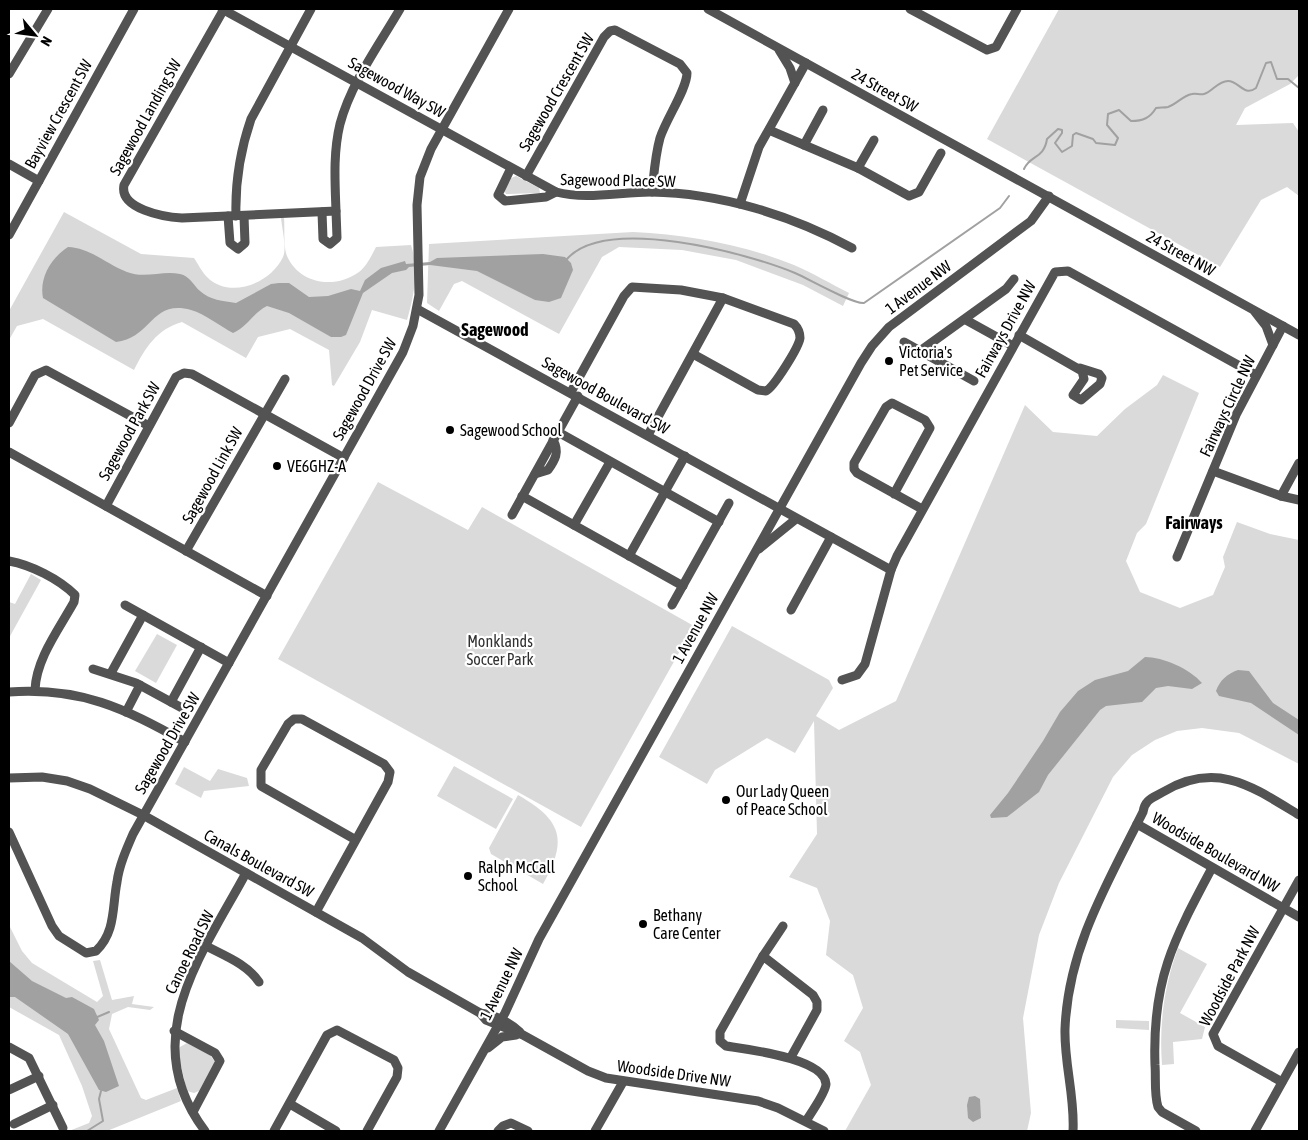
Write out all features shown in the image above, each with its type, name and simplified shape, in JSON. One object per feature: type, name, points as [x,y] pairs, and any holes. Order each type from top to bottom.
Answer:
[{"type":"street","points":[[9,74],[48,9]]},
{"type":"street","name":"Bayview Crescent SW","points":[[9,234],[134,9]]},
{"type":"street","name":"Sagewood Way SW","points":[[223,9],[556,192]]},
{"type":"street","name":"Sagewood Landing SW","points":[[223,9],[127,178],[122,191],[128,201],[158,214],[182,218],[336,211]]},
{"type":"street","points":[[236,216],[236,183],[245,136],[258,103],[311,9]]},
{"type":"street","points":[[322,212],[323,239],[330,244],[337,238],[335,174],[337,139],[341,123],[358,82],[400,9]]},
{"type":"street","name":"Sagewood Drive SW","points":[[9,832],[52,926],[60,936],[86,953],[92,953],[100,947],[114,920],[116,883],[123,857],[143,815],[403,352],[417,309],[420,280],[417,198],[420,177],[443,129],[509,9]]},
{"type":"street","name":"24 Street SW","points":[[708,9],[1049,196]]},
{"type":"street","points":[[910,9],[987,50],[996,47],[1017,9]]},
{"type":"street","name":"Sagewood Crescent SW","points":[[526,176],[604,37],[610,31],[615,30],[680,64],[687,73],[686,83],[671,110],[660,138],[652,192]]},
{"type":"street","points":[[777,47],[790,68],[795,84]]},
{"type":"street","points":[[740,204],[752,165],[806,63]]},
{"type":"street","points":[[804,145],[823,110]]},
{"type":"street","points":[[769,130],[858,168],[912,196],[919,192],[941,153]]},
{"type":"street","points":[[858,168],[874,140]]},
{"type":"street","points":[[9,164],[39,181]]},
{"type":"street","name":"Sagewood Place SW","points":[[511,168],[499,190],[498,196],[501,199],[546,197],[556,192],[575,195],[652,192],[740,204],[808,227],[852,248]]},
{"type":"street","name":"24 Street NW","points":[[1049,196],[1299,335]]},
{"type":"street","name":"1 Avenue NW","points":[[439,1131],[500,1022],[539,939],[861,363],[881,335],[920,302],[1031,221],[1049,196]]},
{"type":"street","name":"Fairways Drive NW","points":[[842,680],[855,677],[865,664],[891,570],[922,509],[1053,274],[1063,270],[1256,375]]},
{"type":"street","points":[[920,351],[1006,289],[1014,279]]},
{"type":"street","points":[[512,515],[555,436],[574,394],[624,296],[632,287],[681,290],[723,298],[794,324],[800,332],[799,342],[774,386],[766,391],[758,390],[693,354]]},
{"type":"street","points":[[648,435],[723,298]]},
{"type":"street","name":"Sagewood Boulevard SW","points":[[417,309],[648,435],[778,510]]},
{"type":"street","points":[[1253,309],[1266,326],[1273,345]]},
{"type":"street","points":[[968,318],[1080,368]]},
{"type":"street","name":"Fairways Circle NW","points":[[1283,326],[1236,415],[1213,471],[1281,496],[1299,500]]},
{"type":"street","points":[[904,342],[974,381]]},
{"type":"street","points":[[9,423],[35,375],[46,370],[149,426]]},
{"type":"street","name":"Sagewood Park SW","points":[[267,596],[106,506],[176,377],[184,373],[192,374],[344,458]]},
{"type":"street","name":"Sagewood Link SW","points":[[186,551],[263,414],[285,379]]},
{"type":"street","points":[[894,494],[930,428],[925,420],[892,403],[886,407],[853,466],[857,473],[894,494],[922,509]]},
{"type":"street","points":[[555,436],[610,462],[719,522]]},
{"type":"street","points":[[9,452],[106,506]]},
{"type":"street","points":[[629,556],[685,456]]},
{"type":"street","points":[[574,525],[610,462]]},
{"type":"street","points":[[1281,496],[1299,463]]},
{"type":"street","points":[[1177,557],[1213,471]]},
{"type":"street","points":[[522,496],[683,586]]},
{"type":"street","points":[[672,605],[729,503]]},
{"type":"street","points":[[778,510],[891,570]]},
{"type":"street","points":[[753,554],[796,519]]},
{"type":"street","points":[[791,610],[831,538]]},
{"type":"street","points":[[9,561],[40,572],[75,596],[74,602],[43,659],[36,677],[35,690]]},
{"type":"street","points":[[125,605],[230,663]]},
{"type":"street","points":[[111,673],[143,615]]},
{"type":"street","points":[[171,702],[201,648]]},
{"type":"street","points":[[93,669],[111,673],[140,685],[182,708]]},
{"type":"street","points":[[126,712],[140,685]]},
{"type":"street","points":[[9,692],[35,690],[64,692],[92,698],[126,712],[185,742]]},
{"type":"street","points":[[316,912],[356,840],[388,782],[390,774],[388,768],[302,719],[294,719],[288,724],[261,770],[261,786],[356,840]]},
{"type":"street","name":"Canals Boulevard SW","points":[[9,778],[42,777],[67,781],[90,789],[143,815],[362,938],[423,982],[500,1022]]},
{"type":"street","points":[[1136,824],[1143,812],[1156,801],[1158,795],[1178,783],[1193,778],[1220,777],[1252,787],[1299,815]]},
{"type":"street","name":"Woodside Boulevard NW","points":[[1073,1131],[1065,1030],[1074,965],[1094,908],[1136,824],[1299,917]]},
{"type":"street","points":[[1196,1131],[1162,1112],[1158,1107],[1154,1025],[1162,976],[1169,955],[1186,917],[1212,868]]},
{"type":"street","name":"Canoe Road SW","points":[[205,1131],[193,1112],[180,1083],[174,1031],[185,988],[246,873]]},
{"type":"street","points":[[1283,908],[1299,880]]},
{"type":"street","name":"Woodside Park NW","points":[[1282,1082],[1218,1046],[1213,1039],[1213,1034],[1283,908]]},
{"type":"street","points":[[783,926],[763,956],[720,1032],[720,1041],[726,1046],[791,1057],[819,1073],[826,1084],[806,1121]]},
{"type":"street","points":[[206,946],[253,972],[259,982]]},
{"type":"street","points":[[763,956],[813,995],[818,1002],[817,1010],[791,1057]]},
{"type":"street","name":"Woodside Drive NW","points":[[500,1022],[588,1071],[623,1082],[758,1101],[806,1121],[824,1131]]},
{"type":"street","points":[[274,1131],[327,1035],[333,1030],[342,1031],[394,1060],[398,1068],[397,1077],[367,1131]]},
{"type":"street","points":[[174,1031],[215,1053],[220,1061],[193,1112]]},
{"type":"street","points":[[483,1052],[502,1037],[524,1035]]},
{"type":"street","points":[[9,1047],[29,1058],[63,1128]]},
{"type":"street","points":[[1255,1131],[1299,1052]]},
{"type":"street","points":[[9,1090],[39,1076]]},
{"type":"street","points":[[595,1131],[623,1082]]},
{"type":"street","points":[[290,1104],[336,1131]]},
{"type":"street","points":[[14,1124],[53,1105]]},
{"type":"street","points":[[498,1131],[503,1126],[511,1123],[528,1131]]},
{"type":"green space","points":[[1059,9],[1299,9],[1299,75],[1290,84],[1245,108],[1236,125],[1293,123],[1299,132],[1299,196],[1287,187],[1261,200],[1220,267],[987,139]]},
{"type":"green space","points":[[516,176],[539,188],[540,193],[506,194],[504,190],[509,179]]},
{"type":"green space","points":[[64,212],[141,254],[194,258],[207,277],[216,284],[227,287],[238,288],[260,281],[277,266],[283,257],[285,249],[281,218],[284,218],[287,256],[293,266],[309,278],[319,281],[340,281],[359,272],[376,247],[411,245],[415,264],[415,283],[407,320],[372,310],[360,342],[334,386],[332,385],[329,350],[290,329],[258,337],[246,358],[182,322],[166,329],[153,340],[134,370],[43,319],[17,326],[9,340],[9,311]]},
{"type":"green space","points":[[633,232],[695,238],[755,251],[794,265],[849,293],[843,306],[803,285],[736,260],[682,250],[619,247],[602,257],[559,334],[462,281],[454,284],[439,311],[427,303],[429,244]]},
{"type":"green space","points":[[1163,375],[1199,393],[1146,524],[1137,533],[1126,561],[1140,592],[1180,608],[1213,595],[1225,567],[1223,557],[1237,522],[1270,534],[1299,540],[1299,764],[1239,733],[1202,728],[1177,731],[1155,740],[1132,755],[1113,777],[1059,883],[1039,935],[1023,1018],[1031,1113],[1027,1131],[845,1131],[871,1085],[860,1052],[844,1041],[863,1008],[853,975],[826,955],[830,921],[817,888],[789,877],[817,834],[814,721],[795,753],[767,738],[715,770],[707,784],[659,757],[732,626],[829,680],[833,688],[816,716],[839,730],[896,701],[1025,405],[1053,432],[1097,436],[1125,409],[1157,385]]},
{"type":"green space","name":"Monklands Soccer Park","points":[[378,482],[468,530],[482,507],[694,626],[581,827],[278,659]]},
{"type":"green space","points":[[31,574],[41,580],[9,638],[9,602],[15,604]]},
{"type":"green space","points":[[157,634],[177,645],[156,683],[135,671]]},
{"type":"green space","points":[[454,766],[513,799],[496,829],[437,796]]},
{"type":"green space","points":[[184,767],[210,781],[218,769],[247,778],[249,786],[204,791],[201,798],[175,784]]},
{"type":"green space","points":[[518,795],[544,813],[556,832],[558,843],[556,855],[543,884],[491,854],[489,848]]},
{"type":"green space","points":[[9,925],[22,951],[32,963],[97,1002],[103,996],[93,961],[100,960],[112,1000],[134,996],[132,1004],[154,1007],[150,1010],[128,1007],[112,1014],[109,1029],[141,1098],[146,1100],[177,1088],[181,1101],[107,1131],[69,1131],[89,1123],[92,1116],[82,1086],[59,1035],[9,1007]]},
{"type":"green space","points":[[1178,948],[1207,964],[1180,1013],[1205,1027],[1202,1039],[1173,1042],[1174,1064],[1162,1065],[1162,1020],[1169,977]]},
{"type":"green space","points":[[1116,1020],[1149,1021],[1149,1030],[1116,1028]]},
{"type":"green space","points":[[187,1043],[210,1055],[215,1062],[199,1091],[194,1093],[187,1091],[180,1062],[180,1047]]},
{"type":"shaded area","points":[[68,247],[84,250],[119,269],[134,274],[174,273],[183,275],[208,296],[217,300],[236,303],[271,284],[279,283],[289,283],[309,297],[328,296],[351,289],[360,291],[365,280],[381,268],[405,261],[406,264],[430,262],[437,258],[543,254],[565,257],[571,263],[573,270],[561,298],[549,302],[535,300],[477,271],[430,265],[409,267],[406,270],[392,273],[363,293],[346,335],[341,337],[331,337],[289,313],[267,306],[233,333],[207,317],[191,310],[178,308],[167,310],[159,314],[137,334],[116,342],[43,298],[43,283],[48,269],[56,257]]},
{"type":"shaded area","points":[[1145,657],[1160,659],[1176,665],[1191,673],[1202,683],[1192,689],[1168,686],[1156,688],[1142,702],[1106,706],[1100,710],[1048,775],[1039,792],[1007,817],[991,818],[990,815],[1008,793],[1060,712],[1078,691],[1095,680],[1128,671]]},
{"type":"shaded area","points":[[1238,670],[1249,671],[1273,703],[1299,720],[1299,735],[1251,703],[1219,696],[1216,691],[1222,681],[1230,673]]},
{"type":"shaded area","points":[[9,961],[32,981],[66,998],[72,997],[94,1009],[99,1020],[95,1025],[104,1041],[119,1086],[106,1092],[99,1090],[68,1034],[15,997],[9,997]]},
{"type":"shaded area","points":[[975,1096],[980,1099],[981,1118],[973,1122],[968,1118],[967,1105],[969,1097]]},
{"type":"waterway","points":[[1024,169],[1030,161],[1040,154],[1047,139],[1058,129],[1062,130],[1062,133],[1055,143],[1062,152],[1072,146],[1073,135],[1076,133],[1093,139],[1096,143],[1115,145],[1118,138],[1107,125],[1108,114],[1119,110],[1131,121],[1143,120],[1149,117],[1156,108],[1168,107],[1188,95],[1204,94],[1224,81],[1235,83],[1248,91],[1252,90],[1256,88],[1266,63],[1271,62],[1277,79],[1288,79],[1299,88]]},
{"type":"waterway","points":[[567,259],[586,246],[612,240],[644,239],[678,242],[712,248],[773,265],[795,273],[850,300],[864,303],[1000,208],[1009,196]]},
{"type":"waterway","points":[[95,1018],[109,1012]]},
{"type":"waterway","points":[[87,1131],[103,1121],[99,1099],[101,1091]]},
{"type":"place","name":"Victoria's Pet Service","points":[[889,361]]},
{"type":"place","name":"Sagewood School","points":[[450,430]]},
{"type":"place","name":"VE6GHZ-A","points":[[277,466]]},
{"type":"place","name":"Our Lady Queen of Peace School","points":[[726,800]]},
{"type":"place","name":"Ralph McCall School","points":[[468,876]]},
{"type":"place","name":"Bethany Care Center","points":[[643,924]]},
{"type":"district","name":"Sagewood","points":[[495,329]]},
{"type":"district","name":"Fairways","points":[[1194,522]]}]
